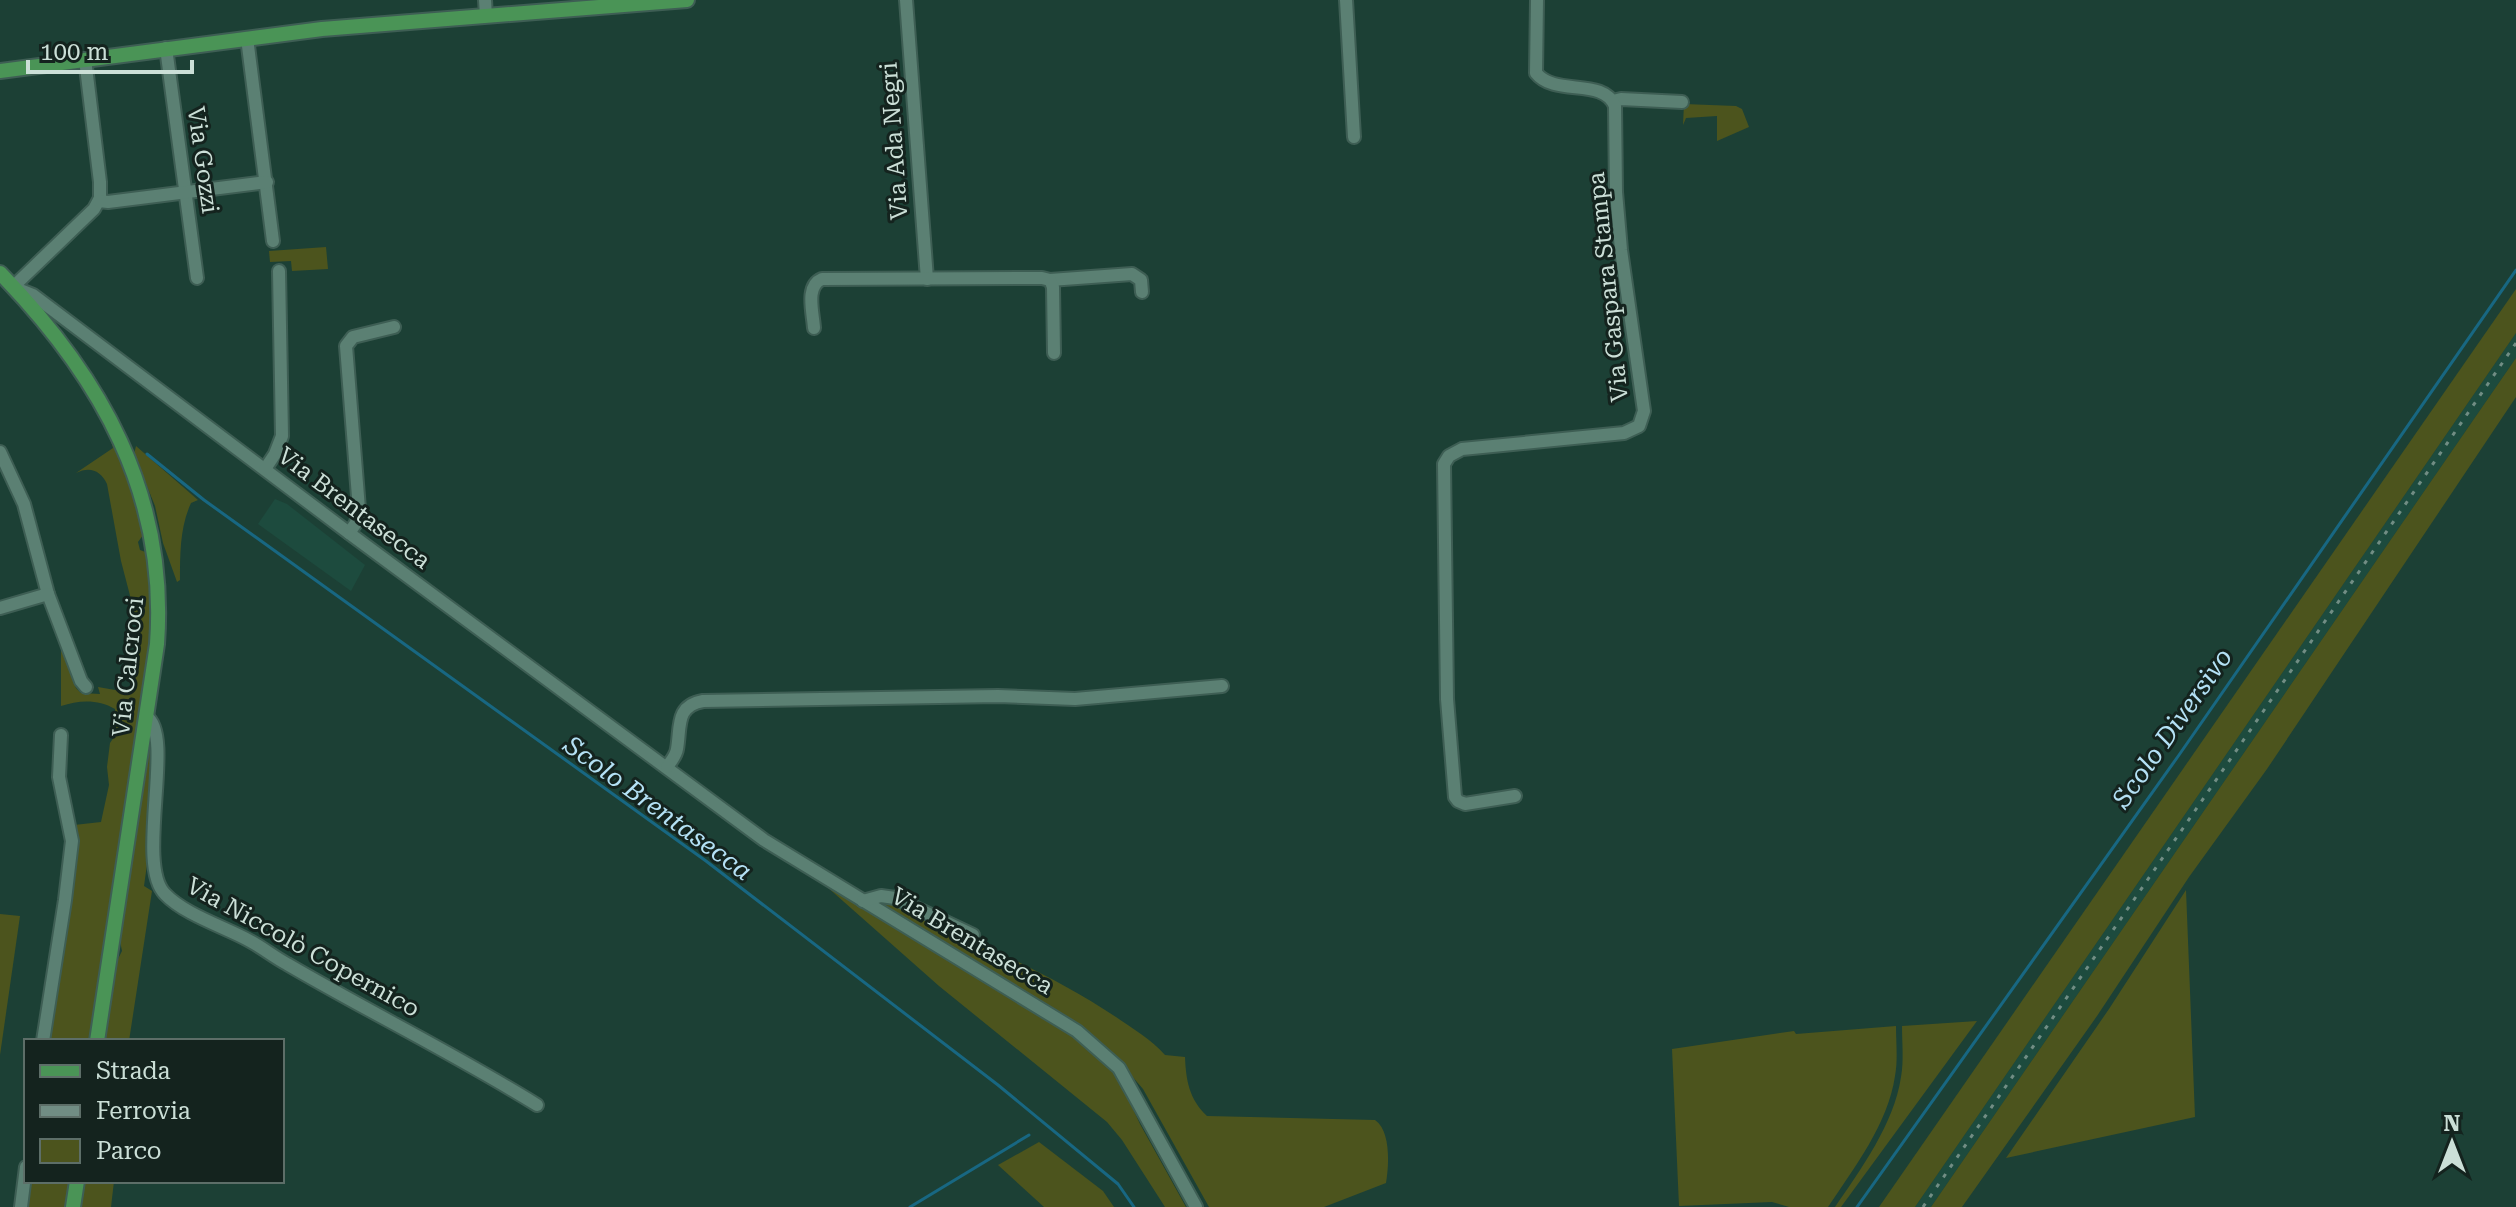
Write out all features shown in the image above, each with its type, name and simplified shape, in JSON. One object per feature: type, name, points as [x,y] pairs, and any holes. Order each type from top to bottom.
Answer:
[{"type":"main road","points":[[0,71],[247,38],[687,0]]},
{"type":"main road","name":"Via Calcroci","points":[[0,273],[92,390],[125,451],[152,533],[159,582],[157,644],[97,1039]]},
{"type":"main road","points":[[73,1207],[77,1183]]},
{"type":"street","points":[[485,0],[486,16]]},
{"type":"street","name":"Via Ada Negri","points":[[906,0],[927,279]]},
{"type":"street","points":[[1346,0],[1354,137]]},
{"type":"street","points":[[1537,0],[1535,66],[1540,78],[1548,83],[1603,93],[1613,101],[1682,102]]},
{"type":"street","points":[[247,38],[273,241]]},
{"type":"street","name":"Via Gozzi","points":[[166,48],[197,278]]},
{"type":"street","points":[[13,287],[89,215],[99,201],[100,182],[85,59]]},
{"type":"street","name":"Via Gaspara Stampa","points":[[1515,796],[1465,804],[1458,801],[1453,786],[1452,736],[1447,699],[1444,464],[1449,456],[1462,449],[1624,433],[1639,426],[1642,421],[1643,398],[1621,250],[1616,192],[1616,111],[1613,101]]},
{"type":"street","points":[[99,201],[267,182]]},
{"type":"street","points":[[265,469],[282,436],[279,271]]},
{"type":"street","points":[[814,328],[812,288],[815,281],[822,279],[1050,280],[1132,274],[1141,280],[1142,292]]},
{"type":"street","points":[[1050,280],[1053,287],[1054,353]]},
{"type":"street","name":"Via Brentasecca","points":[[13,287],[33,295],[764,840],[1077,1031],[1119,1068],[1196,1207]]},
{"type":"street","points":[[349,533],[356,523],[359,509],[346,346],[353,337],[394,327]]},
{"type":"street","points":[[0,452],[22,496],[48,594],[86,687]]},
{"type":"street","points":[[0,608],[48,594]]},
{"type":"street","points":[[667,767],[677,750],[681,716],[686,708],[703,701],[998,696],[1048,700],[1222,686]]},
{"type":"street","name":"Via Niccolò Copernico","points":[[147,717],[155,728],[155,875],[164,894],[537,1105]]},
{"type":"street","points":[[43,1039],[72,841],[59,777],[61,735]]},
{"type":"street","points":[[863,901],[881,896],[895,898],[973,935]]},
{"type":"street","points":[[21,1207],[24,1183]]},
{"type":"shaded area","points":[[2516,333],[2516,358],[1931,1207],[1915,1207]]},
{"type":"shaded area","points":[[275,499],[287,504],[365,565],[351,591],[258,524]]},
{"type":"green space","points":[[1684,104],[1736,106],[1742,109],[1749,127],[1717,141],[1717,116],[1686,118],[1683,125]]},
{"type":"green space","points":[[326,247],[328,269],[292,271],[291,261],[270,262],[269,251]]},
{"type":"green space","points":[[2516,289],[2516,333],[1915,1207],[1879,1207]]},
{"type":"green space","points":[[2516,358],[2516,397],[2097,1016],[1962,1207],[1931,1207]]},
{"type":"green space","points":[[108,431],[120,454],[146,531],[138,542],[140,550],[148,553],[151,561],[152,628],[91,1039],[48,1039],[78,845],[74,825],[101,822],[109,785],[107,767],[110,743],[114,737],[115,709],[102,703],[88,702],[61,706],[61,646],[76,688],[81,693],[100,694],[98,687],[132,693],[140,634],[121,561],[107,484],[94,471],[76,473],[113,448]]},
{"type":"green space","points":[[136,446],[198,500],[191,503],[185,521],[180,580],[177,582],[163,543],[155,506],[134,454]]},
{"type":"green space","points":[[149,733],[153,747],[149,850],[144,886],[152,891],[129,1039],[104,1039],[114,967],[122,951],[119,936]]},
{"type":"green space","points":[[826,886],[1078,1039],[1114,1068],[1140,1124],[1186,1207],[1165,1207],[1107,1122],[939,986]]},
{"type":"green space","points":[[2186,890],[2195,1117],[2006,1158],[2109,1009]]},
{"type":"green space","points":[[879,902],[894,904],[1035,970],[1116,1017],[1165,1055],[1185,1057],[1190,1089],[1207,1116],[1375,1120],[1386,1140],[1386,1183],[1324,1207],[1209,1207],[1143,1089],[1112,1053],[1060,1013],[884,909]]},
{"type":"green space","points":[[0,914],[20,916],[0,1055]]},
{"type":"green space","points":[[1977,1021],[1841,1207],[1835,1207],[1875,1145],[1891,1112],[1902,1071],[1902,1026]]},
{"type":"green space","points":[[1896,1026],[1896,1070],[1885,1111],[1869,1145],[1828,1207],[1789,1207],[1772,1202],[1679,1206],[1672,1049],[1794,1031],[1796,1034]]},
{"type":"green space","points":[[1039,1142],[1103,1191],[1114,1207],[1044,1207],[998,1165]]},
{"type":"green space","points":[[28,1183],[70,1183],[66,1207],[25,1207]]},
{"type":"green space","points":[[83,1183],[114,1183],[111,1207],[79,1207]]},
{"type":"waterway","name":"Scolo Diversivo","points":[[1857,1207],[2179,755],[2516,270]]},
{"type":"waterway","name":"Scolo Brentasecca","points":[[147,454],[204,500],[706,861],[998,1085],[1118,1184],[1134,1207]]},
{"type":"waterway","points":[[910,1207],[1029,1135]]},
{"type":"railway","points":[[1923,1207],[2516,343]]}]
